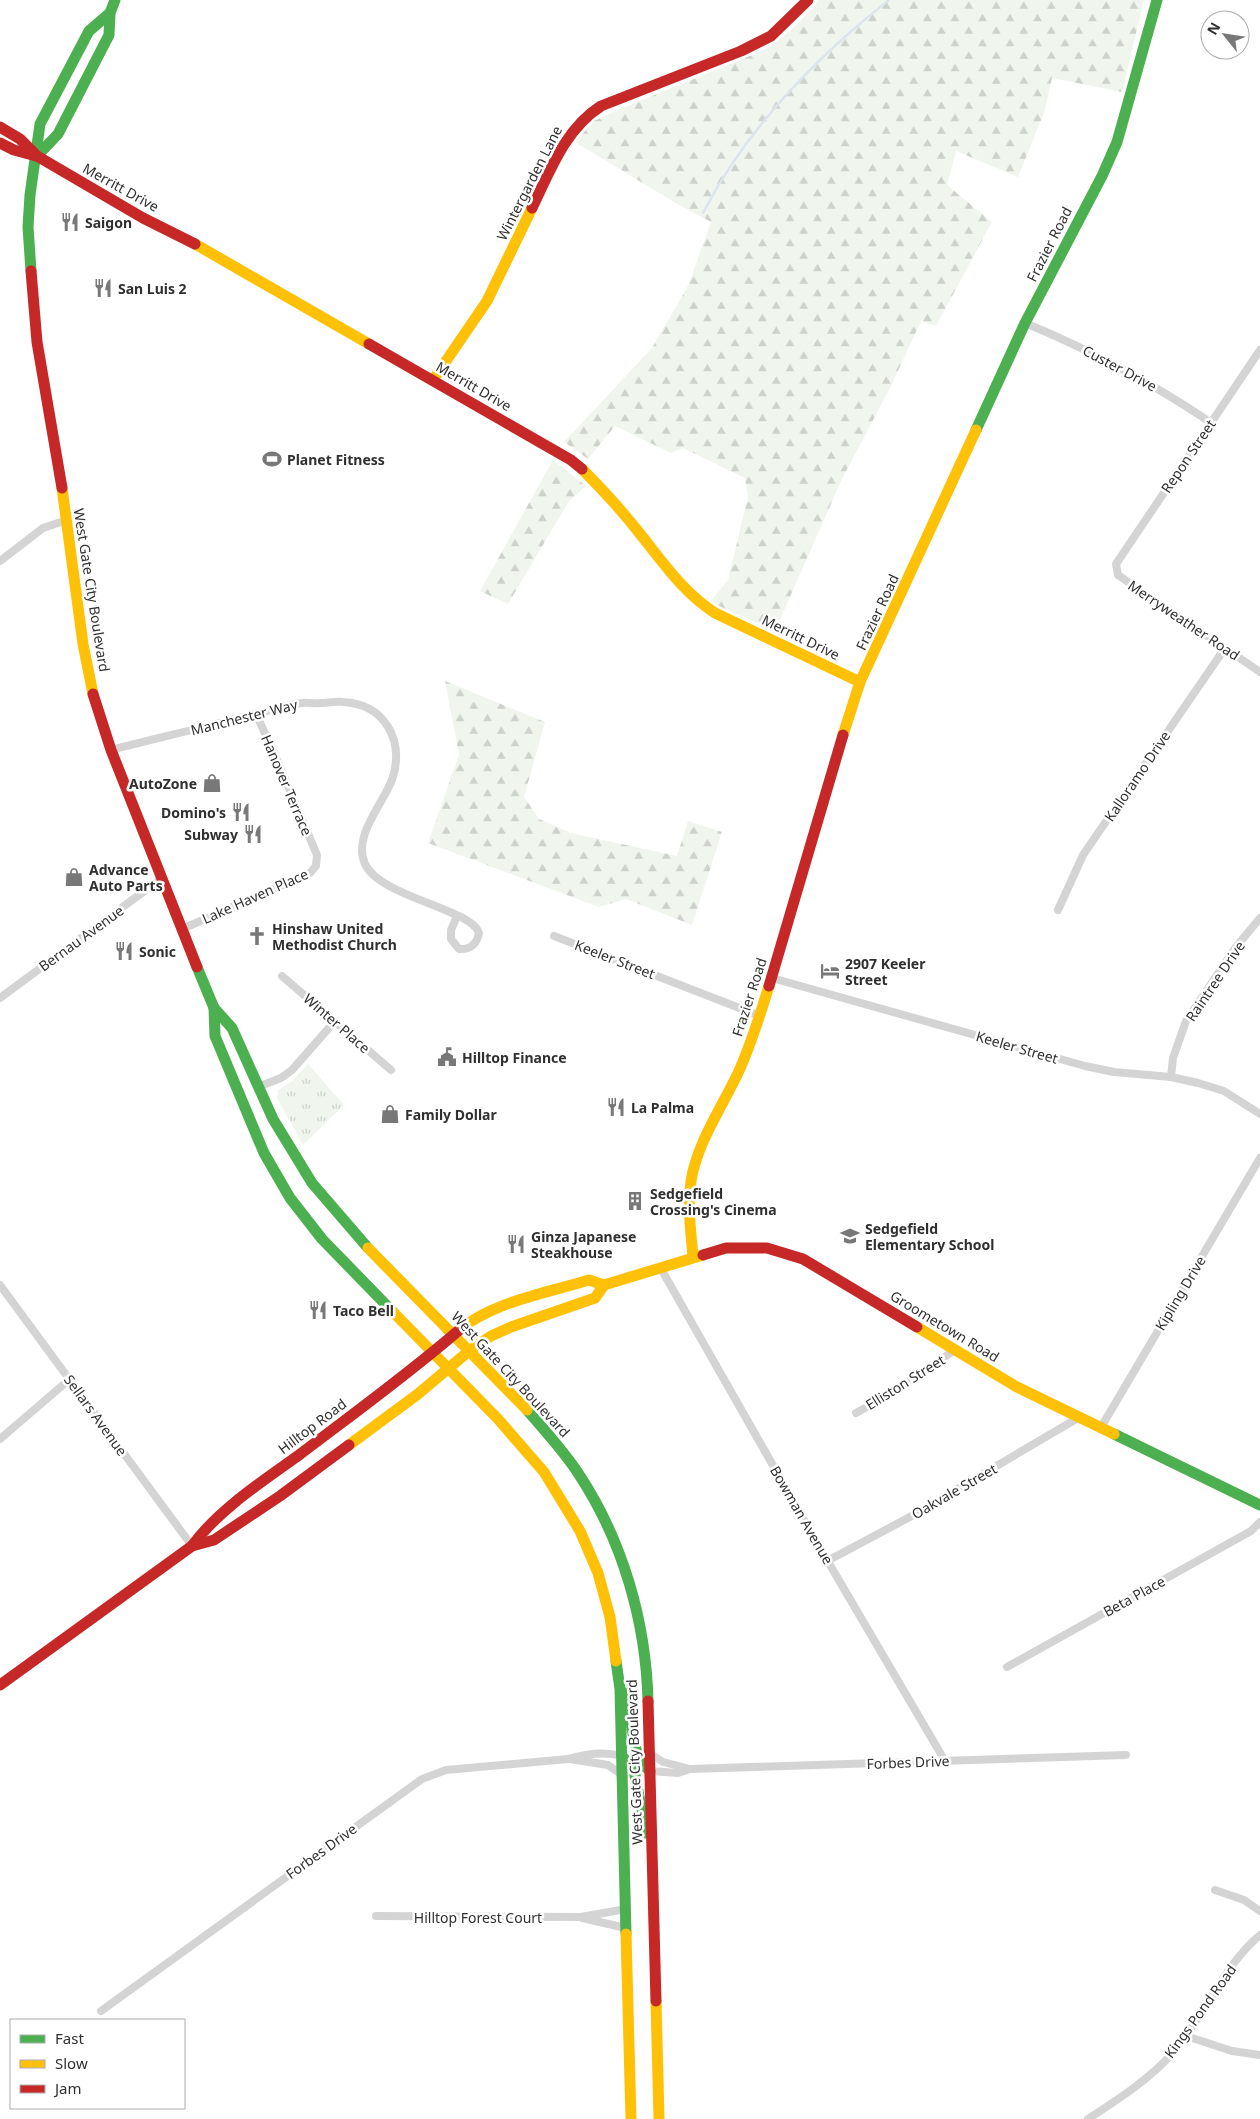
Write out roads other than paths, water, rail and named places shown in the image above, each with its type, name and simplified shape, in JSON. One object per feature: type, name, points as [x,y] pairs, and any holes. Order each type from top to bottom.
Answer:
[{"type":"main road","name":"West Gate City Boulevard","points":[[37,156],[58,134],[109,35],[110,13],[115,0]]},
{"type":"main road","name":"Wintergarden Lane","points":[[433,380],[486,301],[563,144],[581,121],[601,106],[741,51],[771,36],[808,0]]},
{"type":"main road","name":"Frazier Road","points":[[693,1257],[689,1207],[691,1181],[695,1166],[705,1140],[739,1071],[760,1016],[860,682],[1025,323],[1102,176],[1117,142],[1157,0]]},
{"type":"main road","name":"West Gate City Boulevard","points":[[110,13],[89,30],[40,124],[30,195],[28,227],[30,273],[37,342],[66,520],[83,644],[94,699],[111,750],[214,1008],[232,1028],[284,1141],[326,1202],[523,1406],[566,1455],[592,1496],[615,1541],[631,1588],[642,1635],[648,1687],[659,2119]]},
{"type":"main road","name":"Merritt Drive","points":[[0,127],[20,139],[37,156],[148,220],[176,233],[571,460],[602,488],[681,585],[707,608],[860,682]]},
{"type":"main road","name":"Merritt Drive","points":[[0,143],[14,150],[37,156]]},
{"type":"main road","name":"West Gate City Boulevard","points":[[214,1008],[215,1036],[253,1131],[276,1176],[305,1219],[322,1239],[448,1368],[544,1472],[580,1531],[598,1573],[610,1617],[618,1664],[631,2119]]},
{"type":"main road","name":"Groometown Road","points":[[453,1334],[472,1319],[493,1309],[589,1280],[604,1285],[726,1248],[740,1246],[767,1248],[792,1254],[815,1265],[1017,1387],[1260,1505]]},
{"type":"main road","name":"Groometown Road","points":[[448,1368],[501,1331],[595,1298],[604,1285]]},
{"type":"main road","name":"Hilltop Road","points":[[0,1685],[192,1546],[205,1528],[267,1478],[410,1371],[453,1334]]},
{"type":"main road","name":"Hilltop Road","points":[[192,1546],[214,1540],[280,1496],[418,1394],[448,1368]]},
{"type":"main road","points":[[618,1664],[632,1720],[637,1754],[641,1763],[650,1771]]},
{"type":"main road","points":[[622,1756],[631,1765],[636,1776],[638,1798],[652,1863]]},
{"type":"street","name":"Custer Drive","points":[[1025,323],[1116,364],[1173,396],[1210,422]]},
{"type":"street","name":"Repon Street","points":[[1116,564],[1260,350]]},
{"type":"street","points":[[0,561],[43,528],[66,520]]},
{"type":"street","name":"Merryweather Road","points":[[1116,564],[1118,575],[1260,672]]},
{"type":"street","name":"Kalloramo Drive","points":[[1058,910],[1083,855],[1225,648]]},
{"type":"street","name":"Manchester Way","points":[[111,750],[303,703],[343,702],[376,713],[385,722],[395,738],[396,760],[393,776],[386,794],[364,835],[362,850],[365,864],[375,878],[388,886],[456,916]]},
{"type":"street","name":"Hanover Terrace","points":[[256,714],[317,855]]},
{"type":"street","name":"Lake Haven Place","points":[[182,929],[310,873],[316,866],[317,855]]},
{"type":"street","name":"Bernau Avenue","points":[[0,998],[162,878]]},
{"type":"street","points":[[456,916],[478,929],[478,940],[470,948],[459,949],[451,939],[451,930],[456,916]]},
{"type":"street","name":"Raintree Drive","points":[[1171,1077],[1176,1051],[1186,1021],[1236,947],[1260,918]]},
{"type":"street","name":"Keeler Street","points":[[554,936],[760,1016]]},
{"type":"street","name":"Winter Place","points":[[282,976],[391,1070]]},
{"type":"street","name":"Keeler Street","points":[[772,978],[1085,1066],[1114,1072],[1171,1077],[1224,1091],[1260,1114]]},
{"type":"street","points":[[258,1086],[276,1080],[292,1070],[335,1021]]},
{"type":"street","name":"Kipling Drive","points":[[1100,1428],[1260,1158]]},
{"type":"street","name":"Bowman Avenue","points":[[660,1267],[945,1761]]},
{"type":"street","name":"Sellars Avenue","points":[[0,1285],[192,1546]]},
{"type":"street","name":"Elliston Street","points":[[856,1413],[885,1397],[955,1350]]},
{"type":"street","points":[[0,1439],[70,1379]]},
{"type":"street","name":"Oakvale Street","points":[[829,1560],[908,1518],[1078,1418]]},
{"type":"street","name":"Beta Place","points":[[1007,1668],[1251,1531],[1260,1522]]},
{"type":"street","name":"Forbes Drive","points":[[101,2011],[422,1779],[446,1770],[568,1759],[582,1755],[610,1753],[622,1756]]},
{"type":"street","name":"Forbes Drive","points":[[649,1753],[664,1762],[690,1769]]},
{"type":"street","name":"Forbes Drive","points":[[650,1771],[678,1773],[690,1769],[1126,1755]]},
{"type":"street","name":"Forbes Drive","points":[[568,1759],[608,1765],[622,1776]]},
{"type":"street","points":[[1215,1890],[1244,1900],[1260,1911]]},
{"type":"street","name":"Hilltop Forest Court","points":[[376,1916],[580,1917],[626,1909]]},
{"type":"street","name":"Hilltop Forest Court","points":[[580,1917],[626,1928]]},
{"type":"street","name":"Kings Pond Road","points":[[1092,2118],[1150,2076],[1171,2055],[1240,1956],[1260,1935]]},
{"type":"street","points":[[1186,2036],[1232,2051],[1260,2055]]},
{"type":"waterway","points":[[703,213],[740,152],[784,97],[834,46],[889,0]]},
{"type":"place","name":"Saigon","points":[[70,222]]},
{"type":"place","name":"San Luis 2","points":[[103,288]]},
{"type":"place","name":"Planet Fitness","points":[[272,459]]},
{"type":"place","name":"AutoZone","points":[[212,783]]},
{"type":"place","name":"Domino's","points":[[241,812]]},
{"type":"place","name":"Subway","points":[[253,834]]},
{"type":"place","name":"Advance Auto Parts","points":[[74,877]]},
{"type":"place","name":"Hinshaw United Methodist Church","points":[[257,936]]},
{"type":"place","name":"Sonic","points":[[124,951]]},
{"type":"place","name":"2907 Keeler Street","points":[[830,971]]},
{"type":"place","name":"Hilltop Finance","points":[[447,1057]]},
{"type":"place","name":"La Palma","points":[[616,1107]]},
{"type":"place","name":"Family Dollar","points":[[390,1114]]},
{"type":"place","name":"Sedgefield Crossing's Cinema","points":[[635,1201]]},
{"type":"place","name":"Sedgefield Elementary School","points":[[850,1236]]},
{"type":"place","name":"Ginza Japanese Steakhouse","points":[[516,1244]]},
{"type":"place","name":"Taco Bell","points":[[318,1310]]}]
